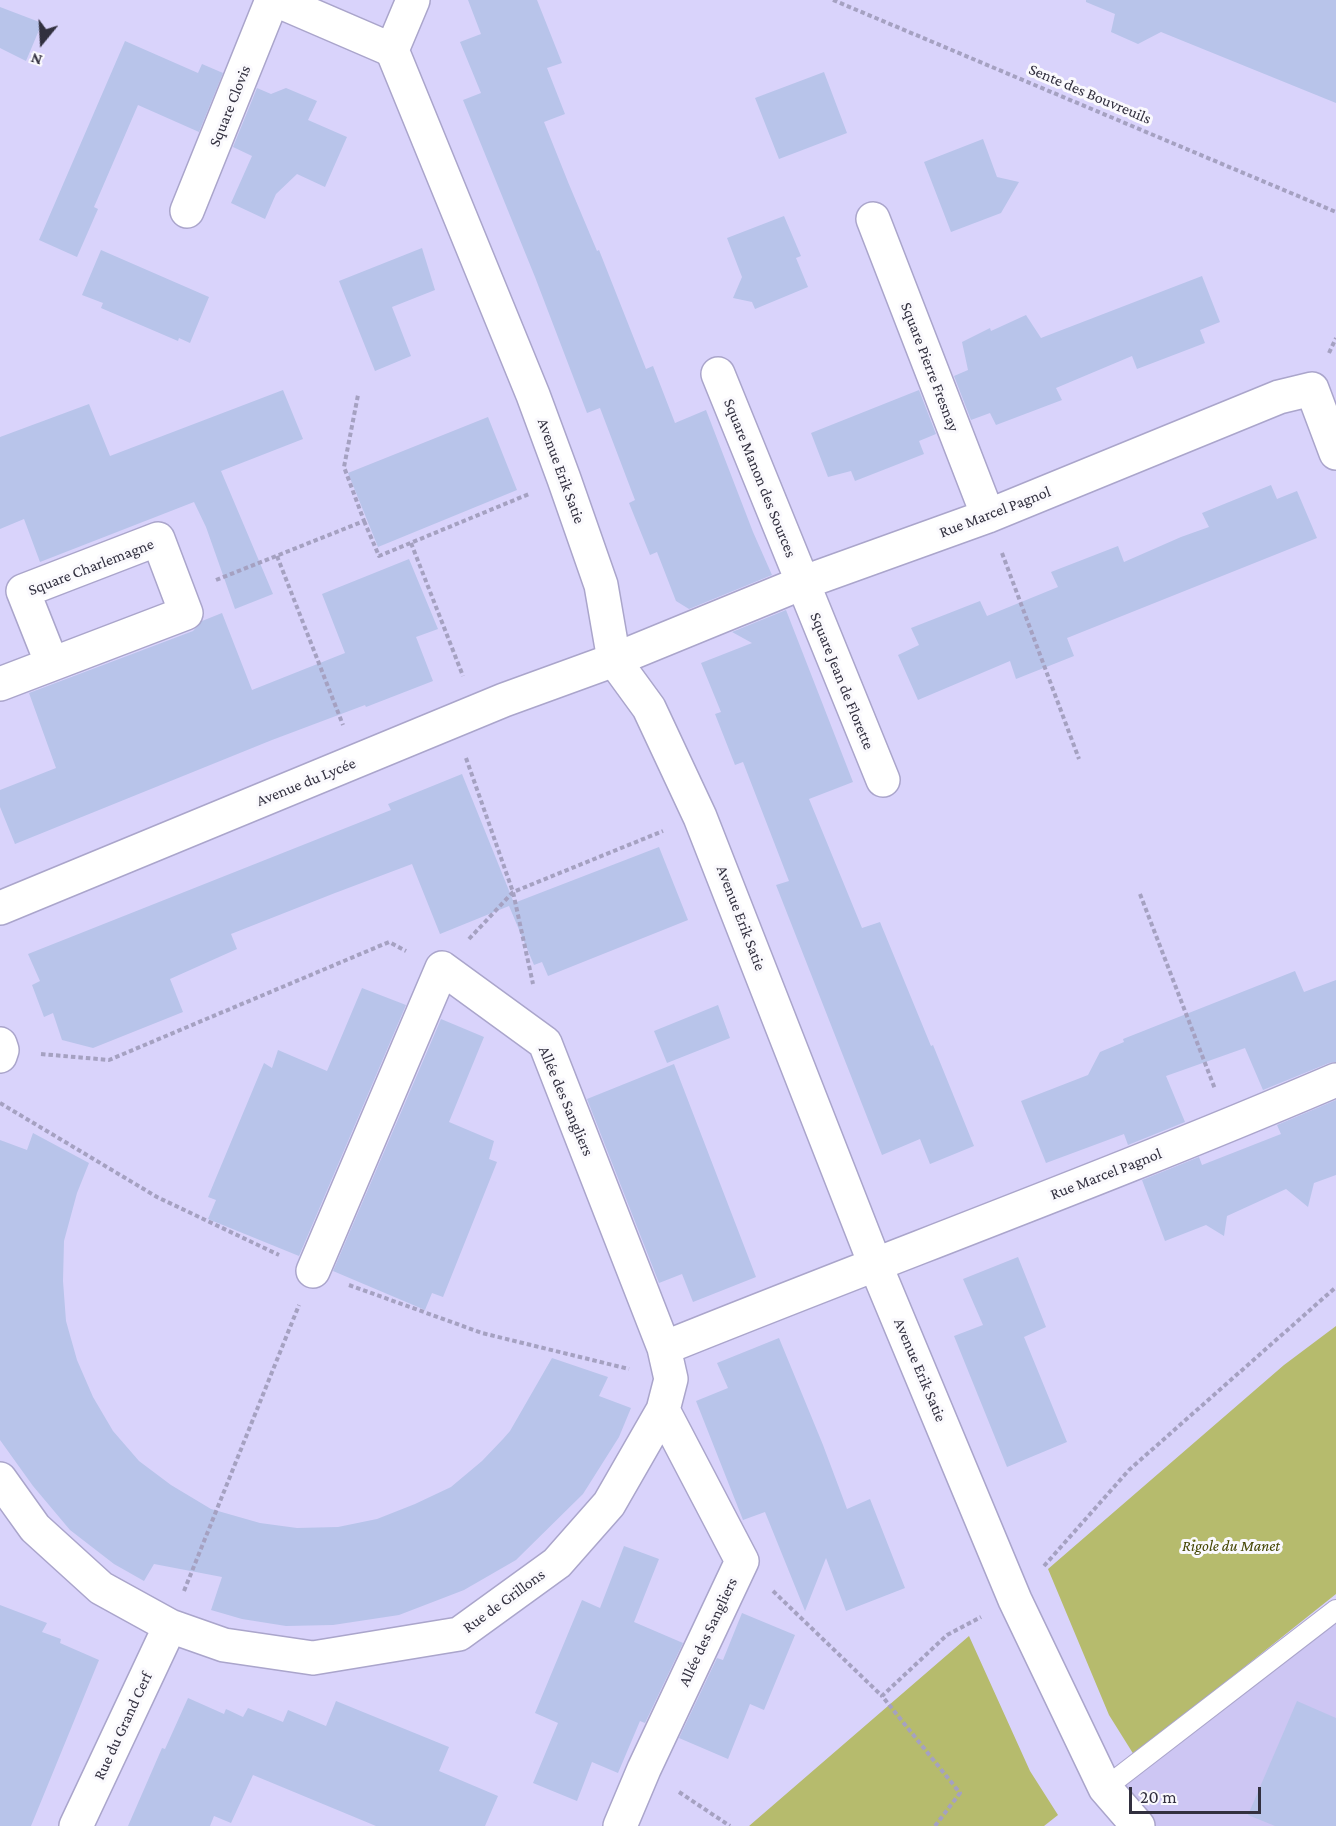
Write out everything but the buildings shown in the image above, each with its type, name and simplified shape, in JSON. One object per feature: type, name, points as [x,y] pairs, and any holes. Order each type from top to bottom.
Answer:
[{"type":"street","points":[[274,0],[392,50],[413,0]]},
{"type":"street","name":"Square Clovis","points":[[187,211],[274,0]]},
{"type":"street","name":"Avenue Erik Satie","points":[[392,50],[533,395],[564,479],[601,585],[614,660],[649,708],[700,816],[875,1264],[1015,1600],[1106,1788],[1138,1826]]},
{"type":"street","name":"Square Pierre Fresnay","points":[[873,219],[988,516]]},
{"type":"street","name":"Square Manon des Sources","points":[[718,374],[802,583]]},
{"type":"street","name":"Rue Marcel Pagnol","points":[[614,660],[802,583],[988,516],[1279,397],[1312,389],[1336,453]]},
{"type":"street","name":"Square Charlemagne","points":[[0,684],[186,613],[158,539],[23,591],[52,664]]},
{"type":"street","name":"Square Jean de Florette","points":[[802,583],[883,780]]},
{"type":"street","name":"Avenue du Lycée","points":[[0,908],[465,717],[614,660]]},
{"type":"street","points":[[313,1271],[442,969]]},
{"type":"street","name":"Allée des Sangliers","points":[[442,969],[545,1043],[664,1348]]},
{"type":"street","name":"Rue Marcel Pagnol","points":[[875,1264],[1229,1126],[1336,1080]]},
{"type":"street","points":[[664,1348],[875,1264]]},
{"type":"street","name":"Rue de Grillons","points":[[0,1479],[35,1528],[101,1588],[170,1626],[224,1645],[313,1658],[459,1634],[557,1563],[609,1504],[663,1410],[670,1379],[664,1348]]},
{"type":"street","name":"Allée des Sangliers","points":[[620,1826],[644,1769],[742,1561],[663,1410]]},
{"type":"street","name":"Rue du Grand Cerf","points":[[75,1826],[170,1626]]},
{"type":"lane","points":[[1106,1788],[1336,1610]]},
{"type":"path","name":"Sente des Bouvreuils","points":[[833,0],[1336,212]]},
{"type":"path","points":[[358,395],[344,467],[379,556],[564,479]]},
{"type":"path","points":[[988,516],[1080,759]]},
{"type":"path","points":[[179,595],[364,521]]},
{"type":"path","points":[[411,543],[465,717],[513,892],[533,985]]},
{"type":"path","points":[[277,556],[357,761]]},
{"type":"path","points":[[1,1050],[109,1060],[389,942],[442,969],[513,892],[700,816]]},
{"type":"path","points":[[1140,894],[1229,1126]]},
{"type":"path","points":[[170,1626],[313,1271]]},
{"type":"path","points":[[882,1696],[947,1635],[1015,1600],[1129,1470],[1336,1287]]},
{"type":"path","points":[[742,1561],[882,1696],[960,1793],[935,1826]]},
{"type":"path","points":[[644,1769],[730,1826]]},
{"type":"shaded area","points":[[1336,1610],[1336,1826],[1138,1826],[1105,1788]]},
{"type":"green space","name":"Rigole du Manet","points":[[1336,1326],[1336,1594],[1134,1755],[1109,1715],[1048,1569],[1284,1365]]},
{"type":"green space","points":[[969,1636],[1030,1771],[1058,1815],[1044,1826],[749,1826]]}]
